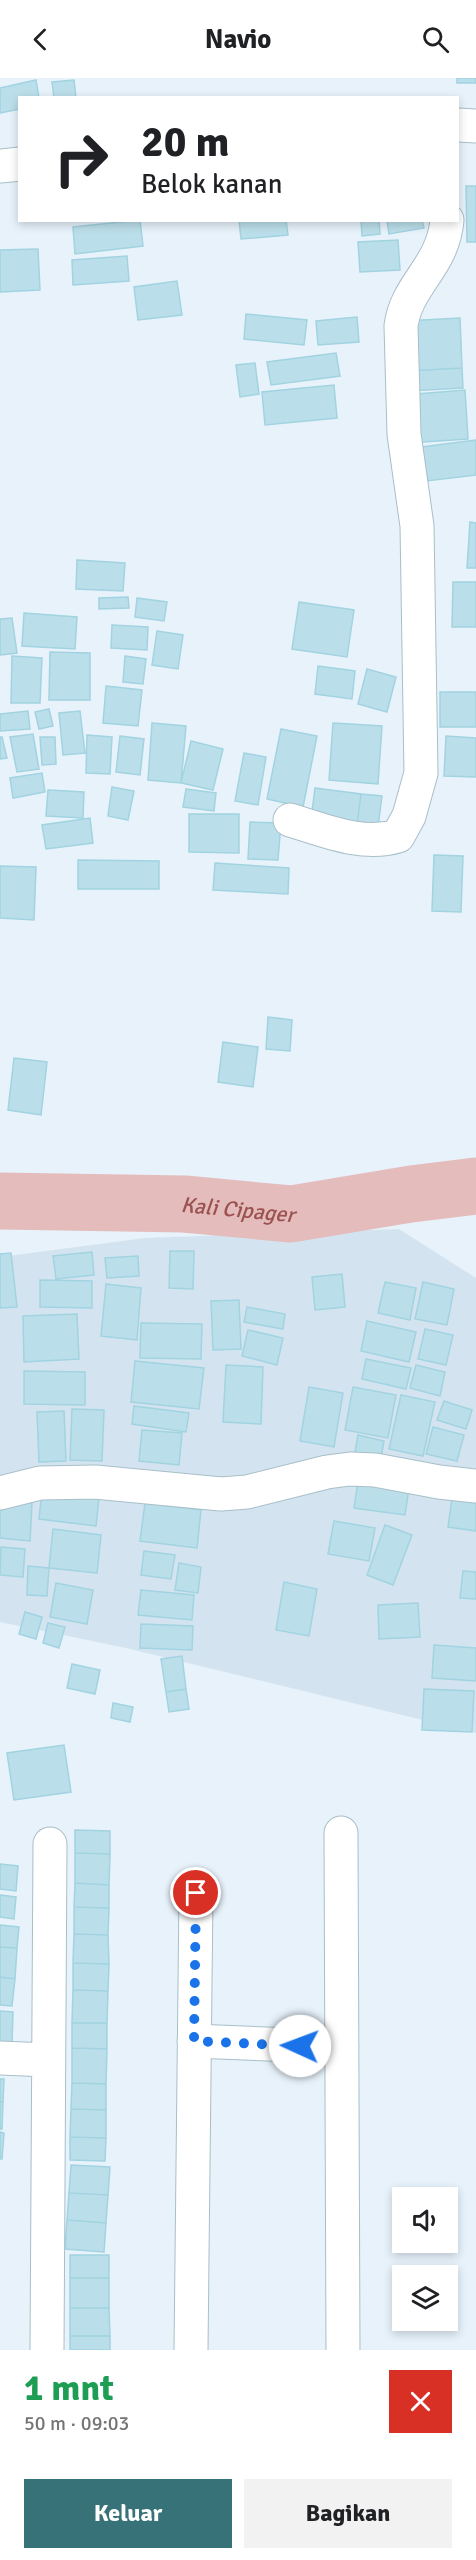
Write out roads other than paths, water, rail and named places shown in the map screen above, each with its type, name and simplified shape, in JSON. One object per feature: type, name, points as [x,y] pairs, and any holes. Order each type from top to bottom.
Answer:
[{"type":"street","points":[[459,125],[476,126]]},
{"type":"street","points":[[0,166],[18,164]]},
{"type":"street","points":[[290,820],[346,837],[381,841],[398,836],[410,816],[421,773],[417,526],[404,434],[400,326],[402,311],[407,301],[440,253],[447,222]]},
{"type":"street","points":[[0,1493],[40,1483],[95,1482],[221,1494],[247,1492],[327,1472],[350,1469],[375,1470],[439,1482],[476,1486]]},
{"type":"street","points":[[341,1833],[343,2350]]},
{"type":"street","points":[[47,2350],[50,1844]]},
{"type":"street","points":[[191,2350],[196,1893]]},
{"type":"street","points":[[194,2041],[342,2047]]},
{"type":"street","points":[[0,2058],[48,2060]]},
{"type":"waterway","name":"Kali Cipager","points":[[0,1201],[184,1204],[291,1214],[411,1194],[476,1186]]}]
